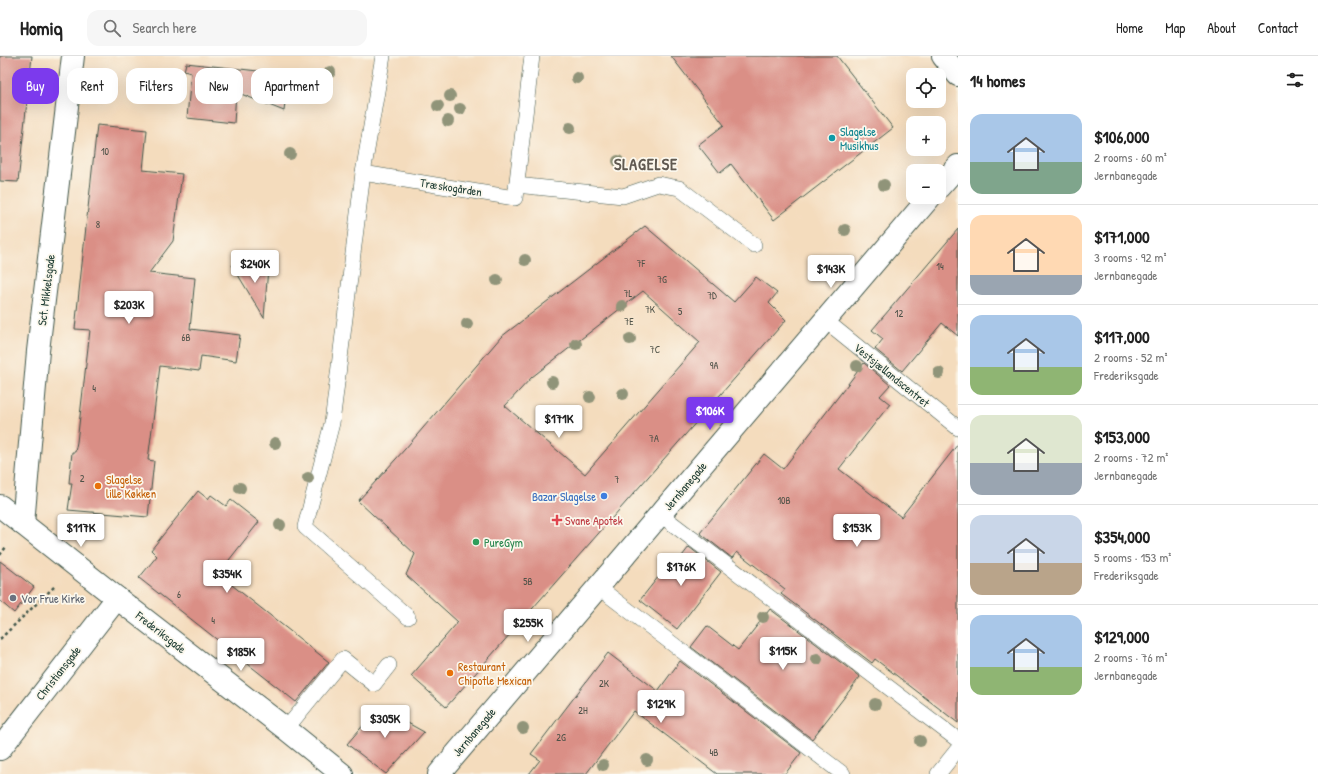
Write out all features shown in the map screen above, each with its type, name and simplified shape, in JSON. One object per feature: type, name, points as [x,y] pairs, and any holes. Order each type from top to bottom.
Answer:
[{"type":"street","name":"Sct. Mikkelsgade","points":[[23,524],[38,351],[73,56]]},
{"type":"street","points":[[943,56],[958,75]]},
{"type":"street","points":[[946,179],[958,166]]},
{"type":"street","name":"Jernbanegade","points":[[439,774],[924,204]]},
{"type":"street","name":"Frederiksgade","points":[[0,506],[342,774]]},
{"type":"street","name":"Christiansgade","points":[[0,749],[117,598]]},
{"type":"lane","points":[[383,56],[363,172],[332,423],[306,527],[408,617]]},
{"type":"lane","points":[[532,56],[516,186],[624,196],[658,184],[679,188],[754,245]]},
{"type":"lane","name":"Træskogården","points":[[363,172],[515,198],[516,186]]},
{"type":"lane","name":"Vestsjællandscentret","points":[[826,321],[958,428]]},
{"type":"lane","points":[[661,515],[958,740]]},
{"type":"lane","points":[[598,587],[843,774]]},
{"type":"lane","points":[[286,729],[343,659],[374,684],[390,665]]},
{"type":"lane","points":[[938,774],[958,749]]},
{"type":"path","points":[[0,639],[56,585],[72,563]]},
{"type":"building","points":[[0,56],[32,56],[31,68],[12,68],[12,104],[27,104],[18,182],[0,181]]},
{"type":"building","name":"Slagelse Musikhus","points":[[671,56],[837,56],[893,128],[774,220],[731,164],[720,173],[698,145],[724,125]]},
{"type":"building","points":[[186,63],[231,68],[195,68],[195,104],[235,104],[234,123],[187,118],[191,73],[187,72],[187,68],[185,68]]},
{"type":"building","points":[[243,69],[251,70],[251,98],[243,95]]},
{"type":"building","points":[[266,104],[285,104],[284,111]]},
{"type":"building","points":[[97,125],[147,130],[143,170],[182,174],[173,241],[149,273],[195,278],[190,329],[240,335],[236,361],[201,356],[199,371],[160,366],[148,460],[154,461],[148,517],[68,510],[72,483],[69,483],[72,452],[75,452],[77,442],[90,330],[75,329]]},
{"type":"building","points":[[645,226],[734,302],[756,277],[777,293],[769,303],[786,320],[446,707],[411,676],[458,622],[406,575],[415,554],[358,501],[405,449],[501,337]],"holes":[[[643,291],[700,342],[585,474],[505,406],[532,377]]]},
{"type":"building","points":[[958,229],[958,336],[942,323],[902,371],[875,349],[883,339],[872,330]]},
{"type":"building","points":[[232,265],[268,268],[264,318]]},
{"type":"building","points":[[864,363],[890,385],[880,396],[890,404],[839,469],[901,517],[958,444],[958,723],[875,659],[872,663],[781,594],[785,589],[737,552],[732,558],[700,533],[764,454],[783,469]]},
{"type":"building","points":[[198,491],[208,499],[211,495],[226,506],[231,500],[259,522],[218,574],[329,662],[296,702],[139,578],[157,556],[151,550]]},
{"type":"building","points":[[689,547],[721,572],[677,629],[640,600],[674,557],[679,560]]},
{"type":"building","name":"Vor Frue Kirke","points":[[0,561],[34,587],[14,613],[0,601]]},
{"type":"building","points":[[770,609],[860,677],[812,739],[691,647],[707,626],[738,650]]},
{"type":"building","points":[[608,653],[658,691],[680,661],[801,753],[785,774],[717,774],[634,711],[586,774],[529,774],[540,760],[531,754]]},
{"type":"building","points":[[379,707],[424,732],[386,774],[347,744]]},
{"type":"place","name":"Slagelse Musikhus","points":[[832,138]]},
{"type":"place","name":"Slagelse lille Køkken","points":[[98,486]]},
{"type":"place","name":"Bazar Slagelse","points":[[604,496]]},
{"type":"place","name":"Svane Apotek","points":[[557,520]]},
{"type":"place","name":"PureGym","points":[[476,542]]},
{"type":"place","name":"Vor Frue Kirke","points":[[13,598]]},
{"type":"place","name":"Restaurant Chipotle Mexican","points":[[450,673]]},
{"type":"district","name":"SLAGELSE","points":[[646,164]]}]
